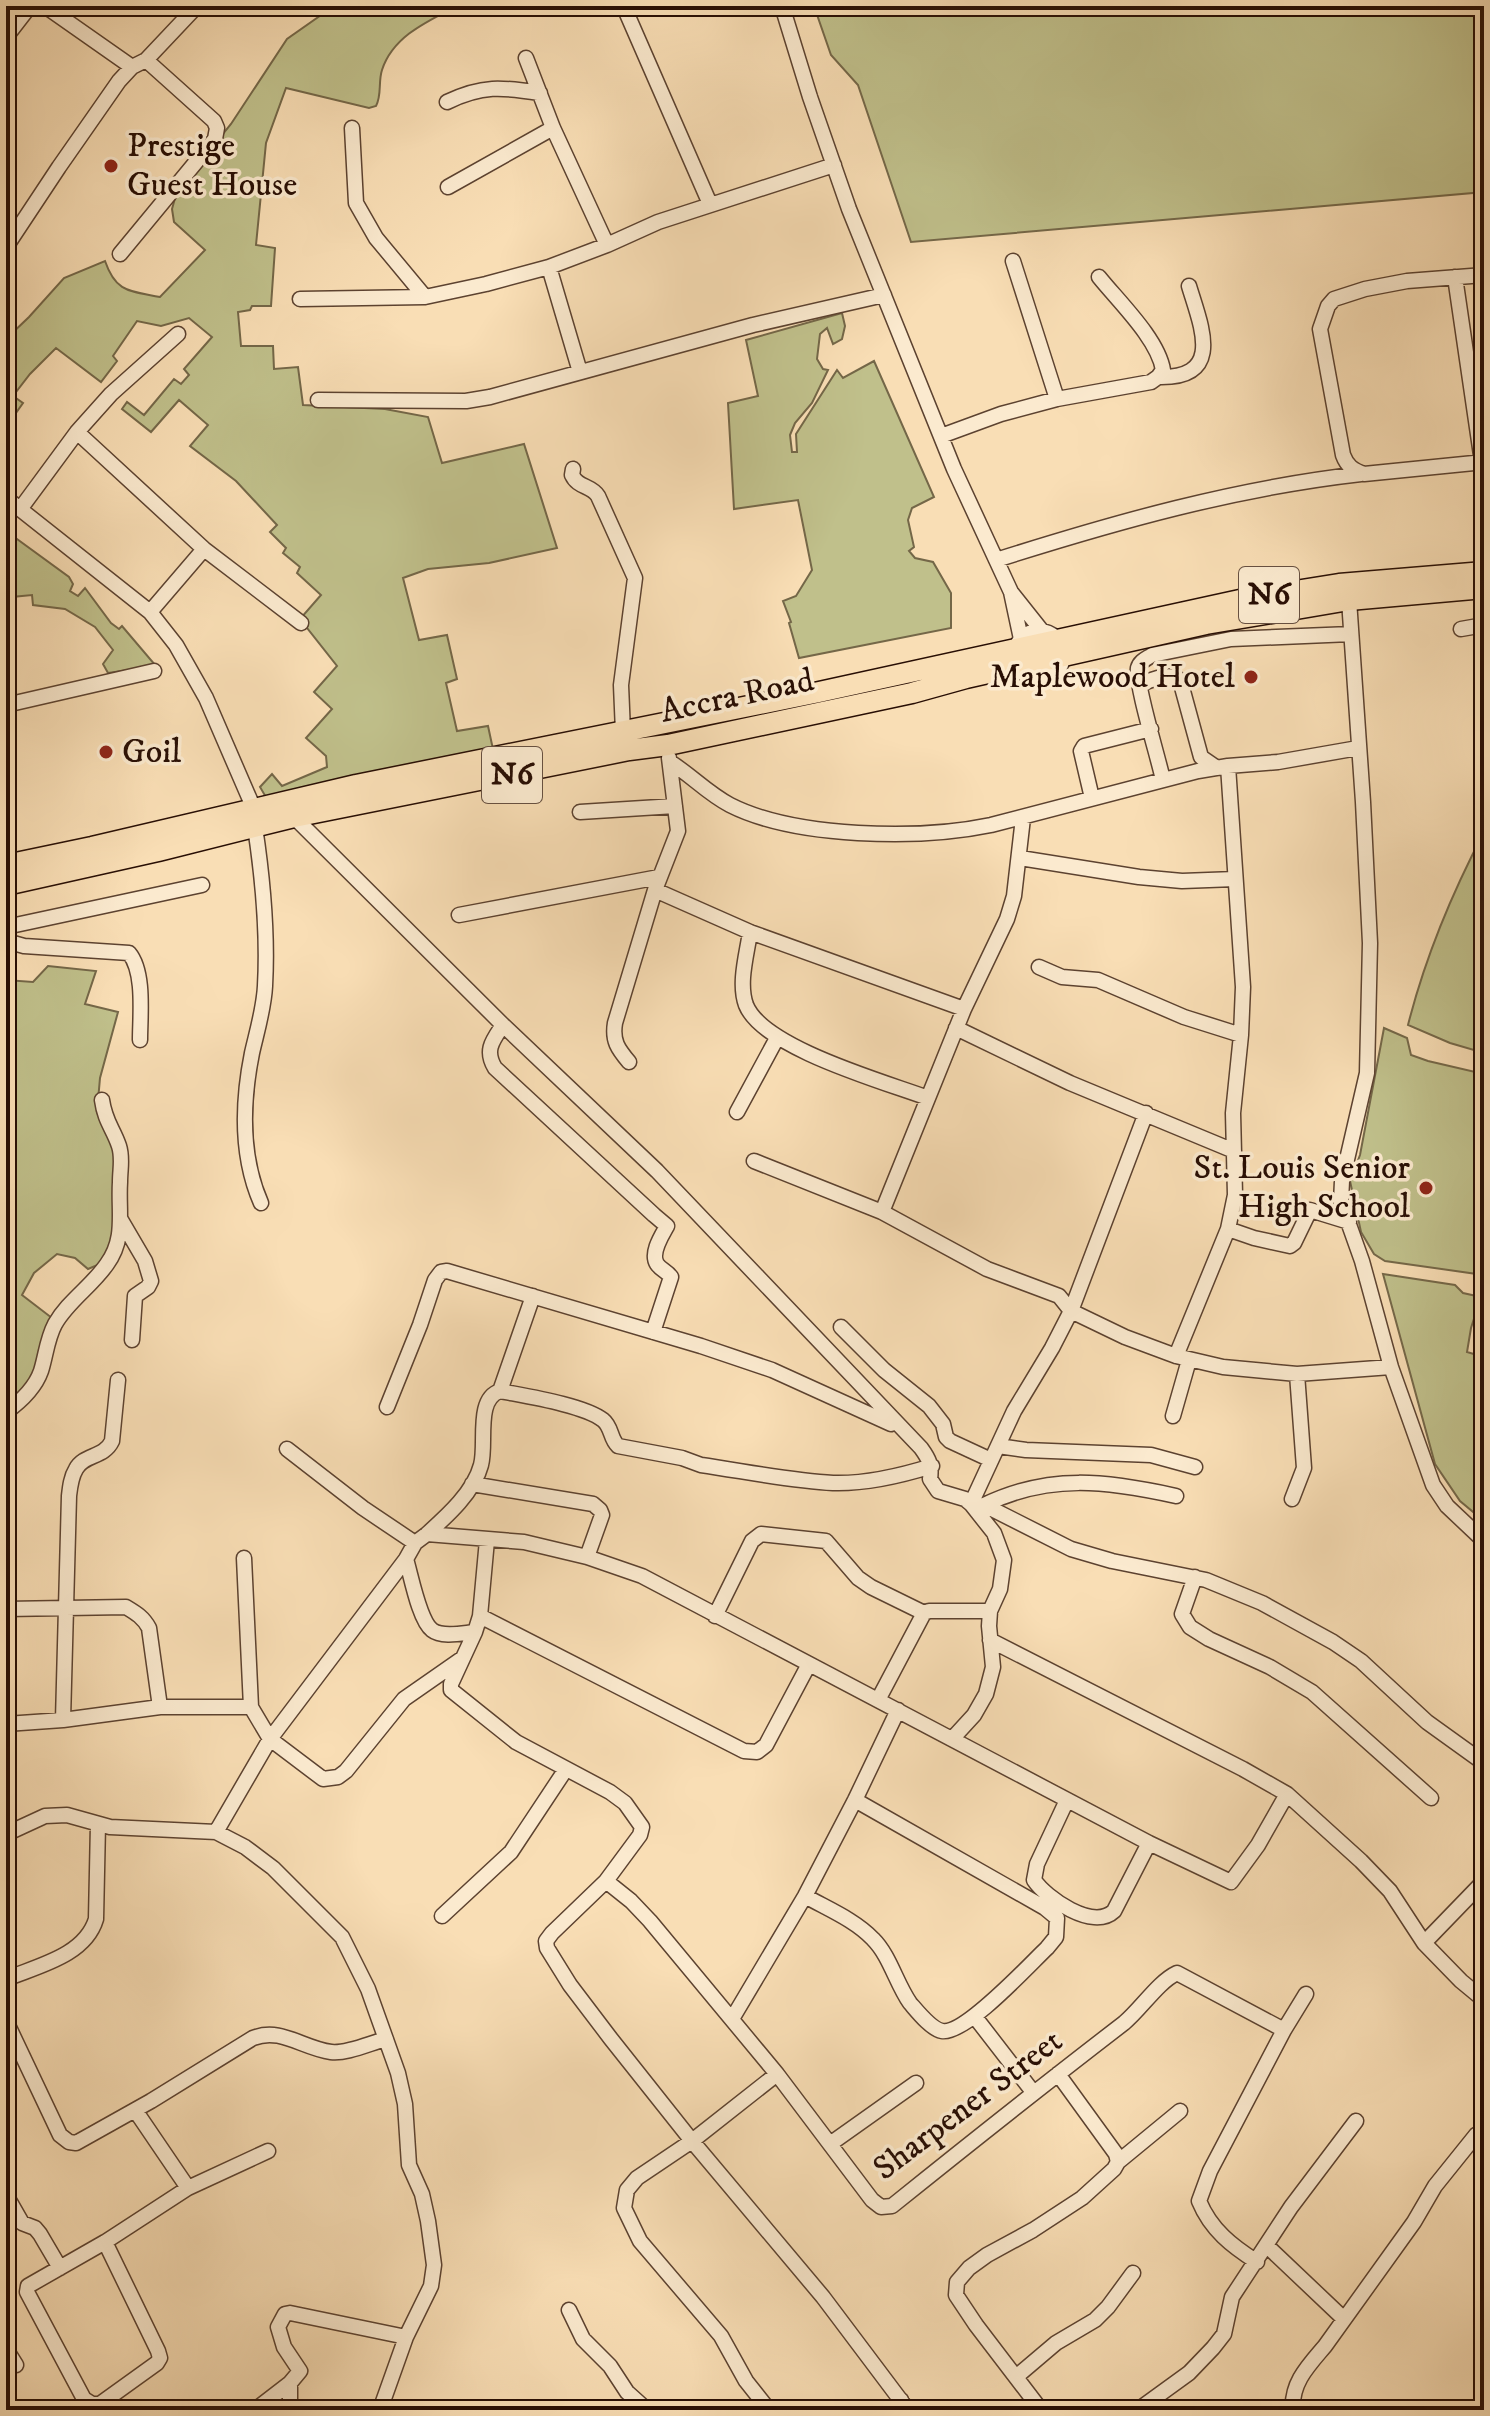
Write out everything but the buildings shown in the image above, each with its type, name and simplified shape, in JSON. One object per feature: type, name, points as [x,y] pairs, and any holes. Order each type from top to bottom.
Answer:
[{"type":"highway","name":"Accra Road","points":[[6,865],[254,818],[294,817],[629,750],[669,753],[820,702],[1054,642],[1240,600],[1339,584],[1484,572]]},
{"type":"highway","name":"Accra Road","points":[[1054,642],[1206,624],[1349,600],[1484,588]]},
{"type":"highway","name":"Accra Road","points":[[6,885],[254,818],[356,785],[623,732],[820,702]]},
{"type":"street","points":[[6,37],[30,6]]},
{"type":"street","points":[[6,247],[119,81],[197,6]]},
{"type":"street","points":[[782,6],[864,251],[954,469],[1011,592],[1054,642]]},
{"type":"street","points":[[624,7],[710,204]]},
{"type":"street","points":[[53,8],[139,63],[214,121],[217,128],[215,139],[120,254]]},
{"type":"street","points":[[526,58],[553,128],[607,245]]},
{"type":"street","points":[[447,102],[487,88],[540,93]]},
{"type":"street","points":[[352,128],[356,203],[376,238],[425,297]]},
{"type":"street","points":[[448,187],[553,128]]},
{"type":"street","points":[[300,299],[425,297],[486,284],[549,267],[658,222],[834,165]]},
{"type":"street","points":[[1013,261],[1057,399]]},
{"type":"street","points":[[549,267],[580,372]]},
{"type":"street","points":[[1364,474],[1346,464],[1341,444],[1320,329],[1328,306],[1334,299],[1365,289],[1407,281],[1484,275]]},
{"type":"street","points":[[941,436],[1001,414],[1057,399],[1151,382],[1158,377],[1163,370],[1162,362],[1149,339],[1099,277]]},
{"type":"street","points":[[996,560],[1198,501],[1293,483],[1483,462],[1455,277]]},
{"type":"street","points":[[1158,377],[1183,374],[1197,365],[1204,354],[1204,334],[1189,286]]},
{"type":"street","points":[[318,400],[466,401],[490,397],[753,325],[884,295]]},
{"type":"street","points":[[21,508],[77,432],[111,394],[178,334]]},
{"type":"street","points":[[77,432],[204,549],[301,623]]},
{"type":"street","points":[[573,469],[572,475],[578,485],[595,491],[598,496],[635,578],[621,685],[623,732]]},
{"type":"street","points":[[6,498],[150,612],[176,645],[193,671],[254,818],[266,916],[265,988],[247,1079],[245,1113],[250,1179],[261,1203]]},
{"type":"street","points":[[150,612],[204,549]]},
{"type":"street","points":[[1011,592],[1018,651]]},
{"type":"street","points":[[1349,600],[1368,873],[1370,991],[1367,1073],[1340,1193],[1391,1367],[1433,1485],[1447,1506],[1484,1541]]},
{"type":"street","points":[[1461,629],[1484,625]]},
{"type":"street","points":[[1018,651],[1030,632],[1054,642]]},
{"type":"street","points":[[1163,780],[1140,684],[1139,665],[1152,655],[1231,639],[1351,634]]},
{"type":"street","points":[[6,705],[154,671]]},
{"type":"street","points":[[1140,684],[1168,675],[1180,680],[1201,757],[1205,762],[1223,767]]},
{"type":"street","points":[[1092,798],[1081,751],[1084,746],[1151,729]]},
{"type":"street","points":[[669,753],[714,796],[747,813],[809,827],[910,835],[958,832],[1023,818],[1223,767],[1278,762],[1358,748]]},
{"type":"street","points":[[629,1062],[617,1048],[613,1036],[657,884],[678,831],[669,753]]},
{"type":"street","points":[[1173,1416],[1183,1358],[1228,1229],[1235,1195],[1233,1113],[1243,987],[1223,767]]},
{"type":"street","points":[[580,812],[675,806]]},
{"type":"street","points":[[294,817],[503,1025],[657,1171],[921,1448],[932,1466],[930,1479],[938,1491],[965,1499],[1071,1549],[1112,1561],[1195,1577],[1262,1603],[1361,1661],[1427,1722],[1484,1763]]},
{"type":"street","points":[[882,1212],[964,1009],[1007,919],[1014,896],[1023,818]]},
{"type":"street","points":[[1020,858],[1139,877],[1182,881],[1235,879]]},
{"type":"street","points":[[459,915],[657,884],[750,932],[964,1009]]},
{"type":"street","points":[[6,927],[202,885]]},
{"type":"street","points":[[750,932],[743,980],[745,1002],[750,1013],[777,1038],[928,1098]]},
{"type":"street","points":[[6,941],[24,946],[129,953],[139,982],[140,1040]]},
{"type":"street","points":[[1039,967],[1062,977],[1098,980],[1184,1017],[1241,1035]]},
{"type":"street","points":[[503,1025],[489,1045],[495,1068],[666,1223],[654,1257],[671,1277],[653,1332]]},
{"type":"street","points":[[956,1028],[1070,1083],[1234,1151]]},
{"type":"street","points":[[737,1112],[777,1038]]},
{"type":"street","points":[[6,1412],[37,1380],[55,1324],[106,1267],[120,1237],[122,1161],[119,1145],[104,1116],[102,1100]]},
{"type":"street","points":[[952,1739],[974,1715],[986,1694],[993,1667],[990,1611],[1000,1589],[1004,1560],[994,1533],[977,1505],[994,1453],[1014,1411],[1071,1311],[1146,1113]]},
{"type":"street","points":[[754,1161],[882,1212],[987,1269],[1059,1296],[1071,1311],[1125,1337],[1183,1358],[1223,1367],[1297,1374],[1391,1367]]},
{"type":"street","points":[[1228,1229],[1290,1246],[1310,1210],[1349,1222]]},
{"type":"street","points":[[121,1220],[145,1261],[151,1281],[135,1296],[132,1340]]},
{"type":"street","points":[[387,1407],[435,1280],[441,1272],[447,1271],[772,1370],[899,1427]]},
{"type":"street","points":[[500,1391],[533,1296]]},
{"type":"street","points":[[841,1327],[884,1370],[929,1406],[943,1424],[946,1437],[994,1453],[1026,1450],[1151,1455],[1195,1467]]},
{"type":"street","points":[[1292,1499],[1304,1468],[1297,1374]]},
{"type":"street","points":[[63,1720],[69,1496],[77,1466],[84,1459],[101,1455],[112,1441],[118,1380]]},
{"type":"street","points":[[216,1832],[270,1739],[421,1539],[440,1523],[472,1484],[481,1467],[487,1400],[495,1392],[550,1401],[595,1415],[606,1422],[613,1442],[618,1446],[682,1458],[701,1465],[831,1483],[897,1476],[932,1466]]},
{"type":"street","points":[[287,1449],[363,1508],[421,1539],[524,1542],[587,1557],[642,1576],[1149,1843],[1231,1882],[1258,1845],[1287,1794]]},
{"type":"street","points":[[977,1505],[1028,1488],[1063,1482],[1122,1485],[1176,1496]]},
{"type":"street","points":[[472,1484],[593,1504],[602,1515],[587,1557]]},
{"type":"street","points":[[715,1616],[752,1541],[761,1534],[826,1541],[858,1578],[924,1613],[940,1610],[990,1611]]},
{"type":"street","points":[[487,1540],[480,1616],[451,1690],[516,1742],[610,1792],[625,1803],[642,1827],[640,1835],[606,1881],[552,1933],[546,1941],[547,1948],[570,1985],[692,2141],[823,2297],[905,2405],[888,2410]]},
{"type":"street","points":[[244,1558],[251,1707],[270,1739],[323,1779],[338,1777],[356,1760],[404,1699],[462,1658]]},
{"type":"street","points":[[406,1559],[424,1620],[432,1630],[441,1633],[475,1632]]},
{"type":"street","points":[[1195,1577],[1182,1614],[1190,1627],[1312,1692],[1431,1798]]},
{"type":"street","points":[[6,1609],[126,1607],[145,1620],[149,1628],[160,1707]]},
{"type":"street","points":[[878,1700],[924,1613]]},
{"type":"street","points":[[480,1616],[744,1751],[757,1752],[766,1745],[809,1664]]},
{"type":"street","points":[[990,1640],[1287,1794],[1390,1891],[1424,1943],[1484,2000]]},
{"type":"street","points":[[6,1724],[160,1707],[251,1707]]},
{"type":"street","points":[[732,2019],[805,1896],[898,1710]]},
{"type":"street","points":[[442,1916],[511,1852],[566,1769]]},
{"type":"street","points":[[805,1896],[873,1939],[884,1953],[911,2004],[933,2026],[943,2031],[955,2029],[975,2017],[1056,1937],[1057,1918],[1045,1908],[855,1800]]},
{"type":"street","points":[[1067,1800],[1042,1852],[1034,1880],[1049,1896],[1077,1913],[1109,1916],[1149,1843]]},
{"type":"street","points":[[6,1834],[45,1816],[67,1815],[110,1827],[216,1832],[245,1847],[273,1868],[342,1937],[368,1989],[398,2073],[405,2104],[409,2165],[422,2194],[434,2265],[431,2286],[406,2337],[386,2408]]},
{"type":"street","points":[[6,1979],[75,1949],[93,1929],[96,1919],[98,1824]]},
{"type":"street","name":"Sharpener Street","points":[[606,1881],[650,1921],[777,2074],[872,2200],[881,2207],[892,2206],[1137,2012],[1177,1973],[1284,2030]]},
{"type":"street","points":[[1424,1943],[1484,1881]]},
{"type":"street","points":[[1257,2262],[1231,2245],[1206,2219],[1199,2201],[1210,2171],[1306,1994]]},
{"type":"street","points":[[975,2017],[1033,2092]]},
{"type":"street","points":[[6,2021],[52,2122],[65,2140],[76,2143],[265,2033],[278,2034],[332,2052],[386,2039]]},
{"type":"street","points":[[769,2410],[746,2381],[721,2336],[640,2241],[624,2208],[627,2190],[637,2178],[692,2141],[777,2074]]},
{"type":"street","points":[[1058,2074],[1116,2154],[1118,2162]]},
{"type":"street","points":[[830,2144],[916,2083]]},
{"type":"street","points":[[135,2110],[188,2188]]},
{"type":"street","points":[[1041,2410],[956,2295],[957,2282],[987,2255],[1082,2198],[1118,2162],[1180,2111]]},
{"type":"street","points":[[1138,2410],[1189,2373],[1224,2334],[1232,2297],[1316,2173],[1356,2121]]},
{"type":"street","points":[[1293,2410],[1295,2388],[1308,2365],[1414,2222],[1435,2186],[1476,2135],[1484,2130]]},
{"type":"street","points":[[105,2242],[160,2358],[100,2404],[92,2404],[84,2399],[27,2292],[31,2284],[105,2242],[188,2188],[268,2151]]},
{"type":"street","points":[[6,2195],[22,2223],[35,2228],[40,2234],[60,2268]]},
{"type":"street","points":[[6,2230],[22,2223]]},
{"type":"street","points":[[1266,2245],[1344,2319]]},
{"type":"street","points":[[1016,2377],[1056,2343],[1095,2320],[1133,2273]]},
{"type":"street","points":[[569,2310],[583,2339],[610,2366],[627,2392],[647,2410]]},
{"type":"street","points":[[255,2410],[298,2373],[299,2368],[284,2347],[278,2327],[285,2314],[406,2337]]},
{"type":"street","points":[[6,2349],[16,2365]]},
{"type":"street","points":[[290,2383],[290,2410]]},
{"type":"green space","points":[[334,6],[457,6],[413,31],[394,48],[382,70],[376,106],[369,108],[286,88],[266,143],[256,245],[275,248],[271,306],[252,306],[250,310],[238,312],[241,346],[273,346],[274,369],[298,367],[303,405],[385,409],[428,417],[442,463],[524,444],[557,548],[489,563],[428,569],[403,578],[419,640],[447,635],[457,679],[446,683],[457,731],[488,726],[494,754],[267,799],[260,787],[272,774],[282,786],[327,767],[326,756],[306,738],[332,709],[314,692],[337,666],[300,619],[321,595],[297,573],[300,567],[283,553],[286,548],[270,532],[277,525],[236,481],[190,446],[208,425],[179,400],[151,432],[122,409],[127,402],[144,415],[174,379],[181,384],[189,375],[184,369],[212,337],[189,318],[161,326],[137,321],[113,356],[117,361],[101,382],[56,348],[13,396],[23,403],[6,427],[6,339],[64,278],[105,261],[114,279],[125,289],[160,297],[205,250],[174,222],[172,209],[177,191],[231,124],[287,39]]},
{"type":"green space","points":[[814,6],[1484,6],[1484,192],[911,242],[858,85],[831,55]]},
{"type":"green space","points":[[842,313],[845,326],[842,339],[833,344],[827,328],[820,334],[817,359],[823,369],[828,370],[812,403],[795,423],[790,435],[792,452],[797,452],[796,434],[837,370],[843,378],[874,361],[934,497],[912,508],[908,520],[914,547],[909,551],[915,558],[933,562],[951,593],[951,628],[799,658],[783,601],[796,596],[812,570],[798,500],[734,509],[728,403],[758,396],[746,340]]},
{"type":"green space","points":[[6,531],[69,577],[73,584],[70,591],[78,596],[85,588],[111,623],[119,629],[122,626],[156,666],[108,673],[103,664],[113,650],[95,627],[65,609],[33,605],[32,595],[12,597],[13,609],[6,610]]},
{"type":"green space","points":[[1484,832],[1484,1053],[1408,1025],[1440,926]]},
{"type":"green space","points":[[48,966],[96,971],[85,1004],[118,1012],[100,1078],[97,1112],[115,1149],[114,1249],[100,1264],[88,1269],[75,1258],[57,1254],[34,1273],[22,1295],[52,1318],[28,1385],[6,1405],[6,980],[33,982]]},
{"type":"green space","points":[[1384,1028],[1407,1038],[1411,1055],[1484,1074],[1484,1275],[1385,1261],[1374,1254],[1361,1232],[1350,1181],[1360,1155]]},
{"type":"green space","points":[[1383,1274],[1455,1285],[1463,1293],[1481,1297],[1467,1352],[1484,1357],[1484,1521],[1460,1501],[1435,1464]]},
{"type":"place","name":"Prestige Guest House","points":[[111,166]]},
{"type":"place","name":"Maplewood Hotel","points":[[1251,677]]},
{"type":"place","name":"Goil","points":[[106,752]]},
{"type":"place","name":"St. Louis Senior High School","points":[[1426,1188]]}]
